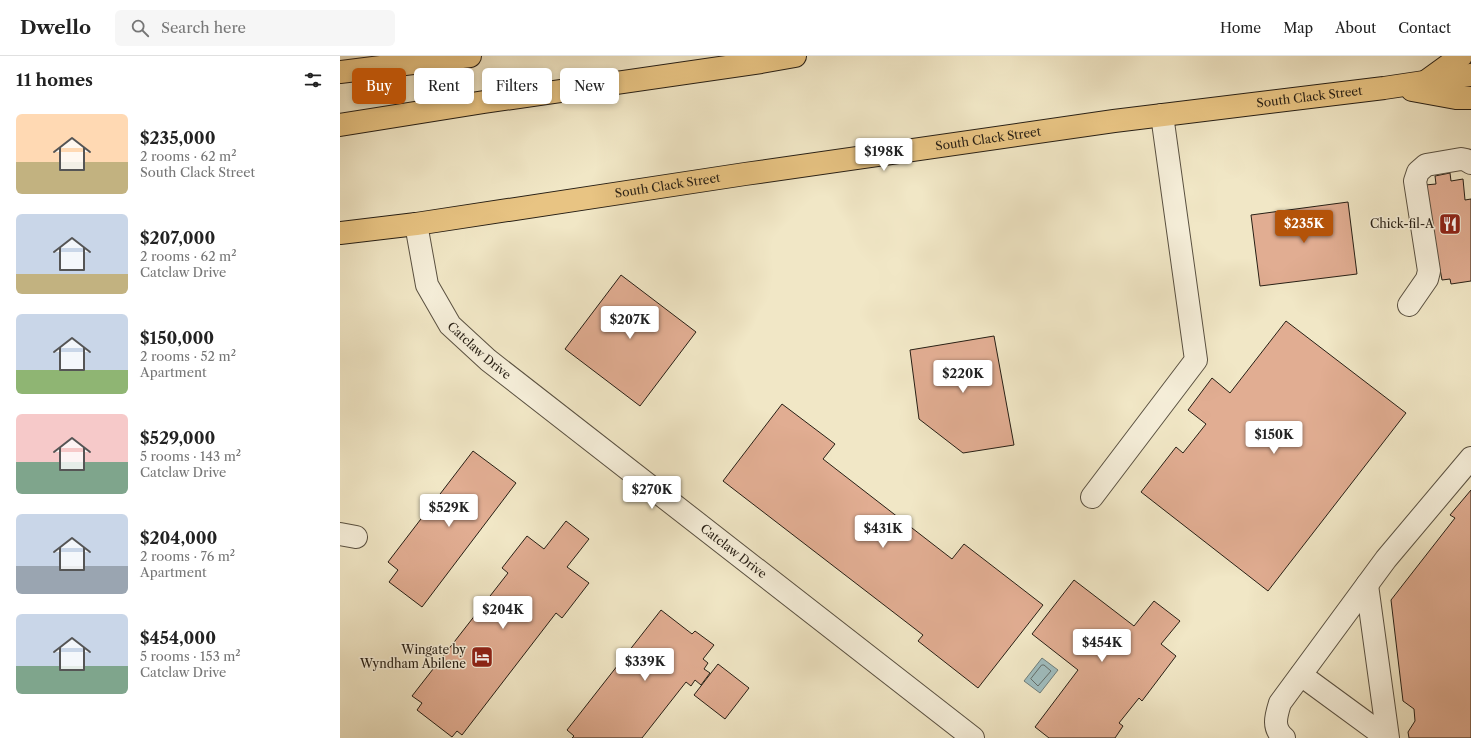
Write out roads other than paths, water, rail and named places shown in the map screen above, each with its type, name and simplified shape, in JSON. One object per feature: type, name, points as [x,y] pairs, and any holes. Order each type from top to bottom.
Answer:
[{"type":"main road","points":[[340,72],[470,56]]},
{"type":"main road","points":[[619,82],[795,56]]},
{"type":"main road","points":[[1425,82],[1461,56]]},
{"type":"main road","name":"South Clack Street","points":[[340,233],[416,224],[737,175],[1162,115],[1392,87],[1471,75]]},
{"type":"main road","points":[[1392,87],[1456,98],[1471,98]]},
{"type":"main road","points":[[340,125],[560,91]]},
{"type":"main road","points":[[340,140],[560,93]]},
{"type":"street","points":[[1092,497],[1196,360],[1162,115]]},
{"type":"street","points":[[1409,305],[1427,280],[1429,271],[1415,181],[1418,172],[1429,164],[1461,159],[1471,163]]},
{"type":"street","name":"Catclaw Drive","points":[[416,224],[427,285],[450,326],[482,355],[973,738]]},
{"type":"street","points":[[1284,738],[1279,734],[1275,718],[1280,703],[1386,560],[1471,458]]},
{"type":"street","points":[[1367,585],[1387,738]]},
{"type":"street","points":[[1301,675],[1387,738]]},
{"type":"water","points":[[1042,658],[1058,670],[1040,693],[1024,681]]},
{"type":"place","name":"Chick-fil-A","points":[[1450,224]]},
{"type":"place","name":"Wingate by Wyndham Abilene","points":[[482,657]]}]
